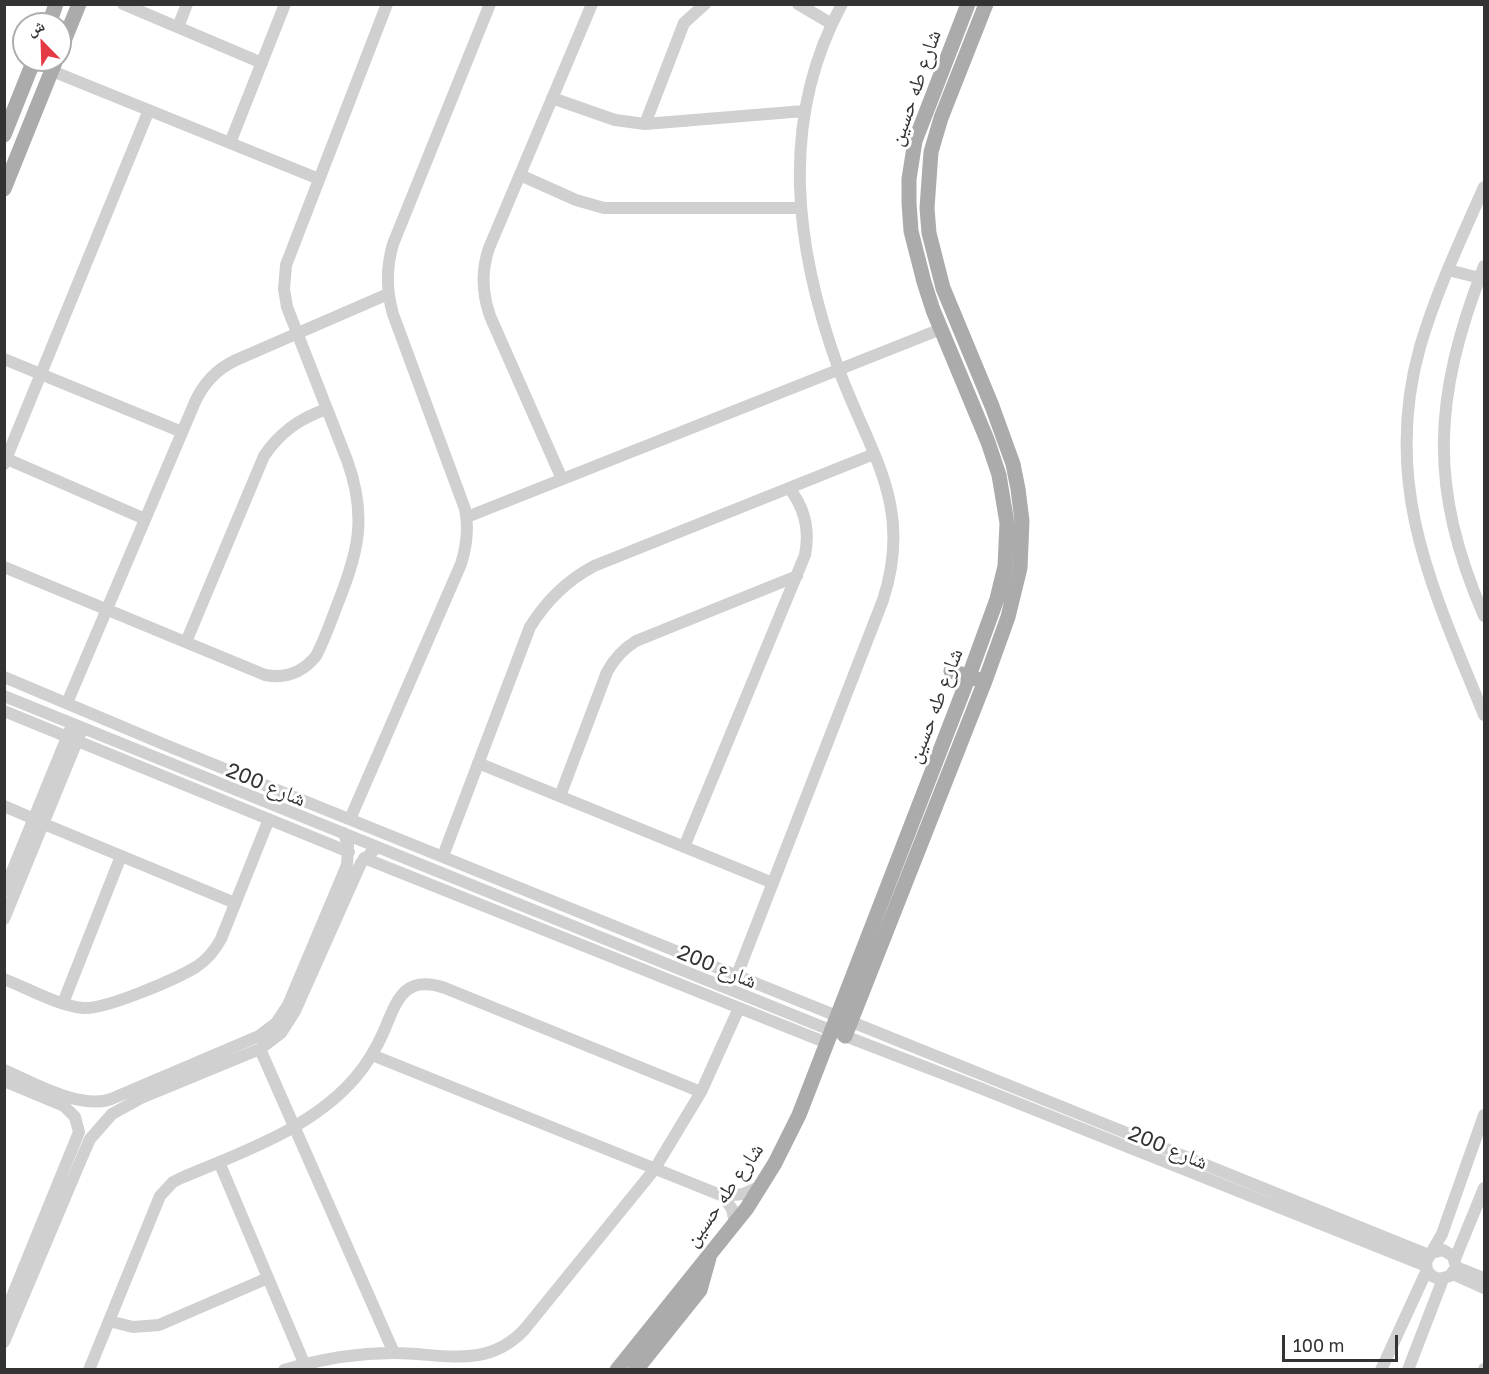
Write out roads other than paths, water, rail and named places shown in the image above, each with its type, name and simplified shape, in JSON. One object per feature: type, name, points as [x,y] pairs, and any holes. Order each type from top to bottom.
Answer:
[{"type":"main road","points":[[72,20],[78,4]]},
{"type":"main road","name":"شارع طه حسين","points":[[844,1018],[1001,584],[1008,539],[1006,507],[999,476],[988,442],[924,282],[911,231],[909,179],[915,141],[968,4]]},
{"type":"main road","name":"شارع طه حسين","points":[[617,1370],[762,1186],[799,1115],[844,1018],[985,681],[1008,617],[1020,568],[1023,540],[1018,489],[1013,464],[1000,427],[951,310],[936,267],[929,234],[927,208],[931,152],[941,118],[986,4]]},
{"type":"main road","points":[[4,135],[29,72]]},
{"type":"main road","points":[[4,189],[51,72]]},
{"type":"main road","points":[[951,671],[985,681]]},
{"type":"main road","points":[[636,1370],[700,1290],[710,1254]]},
{"type":"street","points":[[123,4],[262,63]]},
{"type":"street","points":[[178,27],[187,4]]},
{"type":"street","points":[[230,143],[285,4]]},
{"type":"street","points":[[4,567],[272,676],[284,676],[297,672],[316,656],[352,568],[359,524],[354,482],[297,334],[285,298],[284,279],[286,265],[387,4]]},
{"type":"street","points":[[350,819],[461,564],[466,544],[466,517],[462,500],[393,314],[388,294],[388,274],[393,244],[490,4]]},
{"type":"street","points":[[562,479],[490,316],[484,296],[483,275],[486,256],[592,4]]},
{"type":"street","points":[[645,124],[684,23],[705,4]]},
{"type":"street","points":[[798,4],[832,24]]},
{"type":"street","points":[[737,975],[890,577],[894,538],[887,484],[839,369],[810,272],[801,208],[799,159],[804,111],[815,66],[842,4]]},
{"type":"street","points":[[69,72],[149,110],[319,179]]},
{"type":"street","points":[[552,98],[615,120],[645,124],[804,111]]},
{"type":"street","points":[[145,519],[6,462],[149,110]]},
{"type":"street","points":[[520,175],[576,200],[604,208],[801,208]]},
{"type":"street","points":[[1485,187],[1448,270],[1425,330],[1415,368],[1406,431],[1407,477],[1414,522],[1446,621],[1485,715]]},
{"type":"street","points":[[1448,270],[1482,272],[1452,370],[1445,412],[1443,454],[1447,496],[1455,537],[1468,577],[1485,616]]},
{"type":"street","points":[[67,703],[198,395],[212,375],[227,364],[388,294]]},
{"type":"street","points":[[466,517],[941,329]]},
{"type":"street","points":[[4,359],[182,432]]},
{"type":"street","points":[[186,642],[264,456],[291,426],[327,409]]},
{"type":"street","points":[[442,856],[530,627],[543,607],[560,589],[594,566],[874,454]]},
{"type":"street","points":[[684,847],[806,555],[807,530],[801,507],[789,488]]},
{"type":"street","points":[[560,796],[607,672],[619,654],[636,641],[797,576]]},
{"type":"street","name":"شارع 200","points":[[4,677],[844,1018],[1429,1261]]},
{"type":"street","name":"شارع 200","points":[[4,696],[344,833],[835,1037],[980,1088],[1429,1261]]},
{"type":"street","points":[[4,711],[349,852]]},
{"type":"street","points":[[4,919],[39,821],[77,726]]},
{"type":"street","points":[[478,763],[773,883]]},
{"type":"street","points":[[4,806],[235,903]]},
{"type":"street","points":[[4,979],[81,1008],[108,1005],[197,966],[218,945],[269,819]]},
{"type":"street","points":[[4,891],[39,821]]},
{"type":"street","points":[[5,1080],[74,1100],[96,1103],[111,1099],[259,1036],[276,1023],[288,1005],[347,865],[349,852],[344,833]]},
{"type":"street","points":[[4,1342],[83,1155],[100,1126],[126,1105],[260,1049],[276,1037],[289,1022],[364,858],[377,847]]},
{"type":"street","points":[[63,1003],[121,856]]},
{"type":"street","points":[[364,858],[739,1008],[835,1037]]},
{"type":"street","points":[[89,1370],[160,1196],[173,1182],[294,1127],[330,1104],[372,1055],[397,999],[414,986],[435,984],[701,1092]]},
{"type":"street","points":[[284,1370],[360,1355],[394,1353],[475,1357],[509,1344],[524,1330],[654,1170],[701,1092],[739,1008]]},
{"type":"street","points":[[260,1049],[394,1353]]},
{"type":"street","points":[[372,1055],[723,1196],[743,1194],[762,1186]]},
{"type":"street","points":[[4,1316],[79,1132],[75,1117],[64,1106],[5,1080]]},
{"type":"street","points":[[1381,1370],[1442,1234],[1485,1114]]},
{"type":"street","points":[[219,1162],[305,1367]]},
{"type":"street","points":[[1408,1370],[1485,1188]]},
{"type":"street","points":[[723,1196],[732,1209],[735,1223]]},
{"type":"street","points":[[1429,1261],[1443,1250],[1450,1253],[1452,1270]]},
{"type":"street","points":[[1429,1261],[1432,1276],[1452,1270],[1485,1278]]},
{"type":"street","points":[[1452,1270],[1485,1288]]},
{"type":"street","points":[[109,1321],[133,1327],[159,1325],[268,1278]]}]
